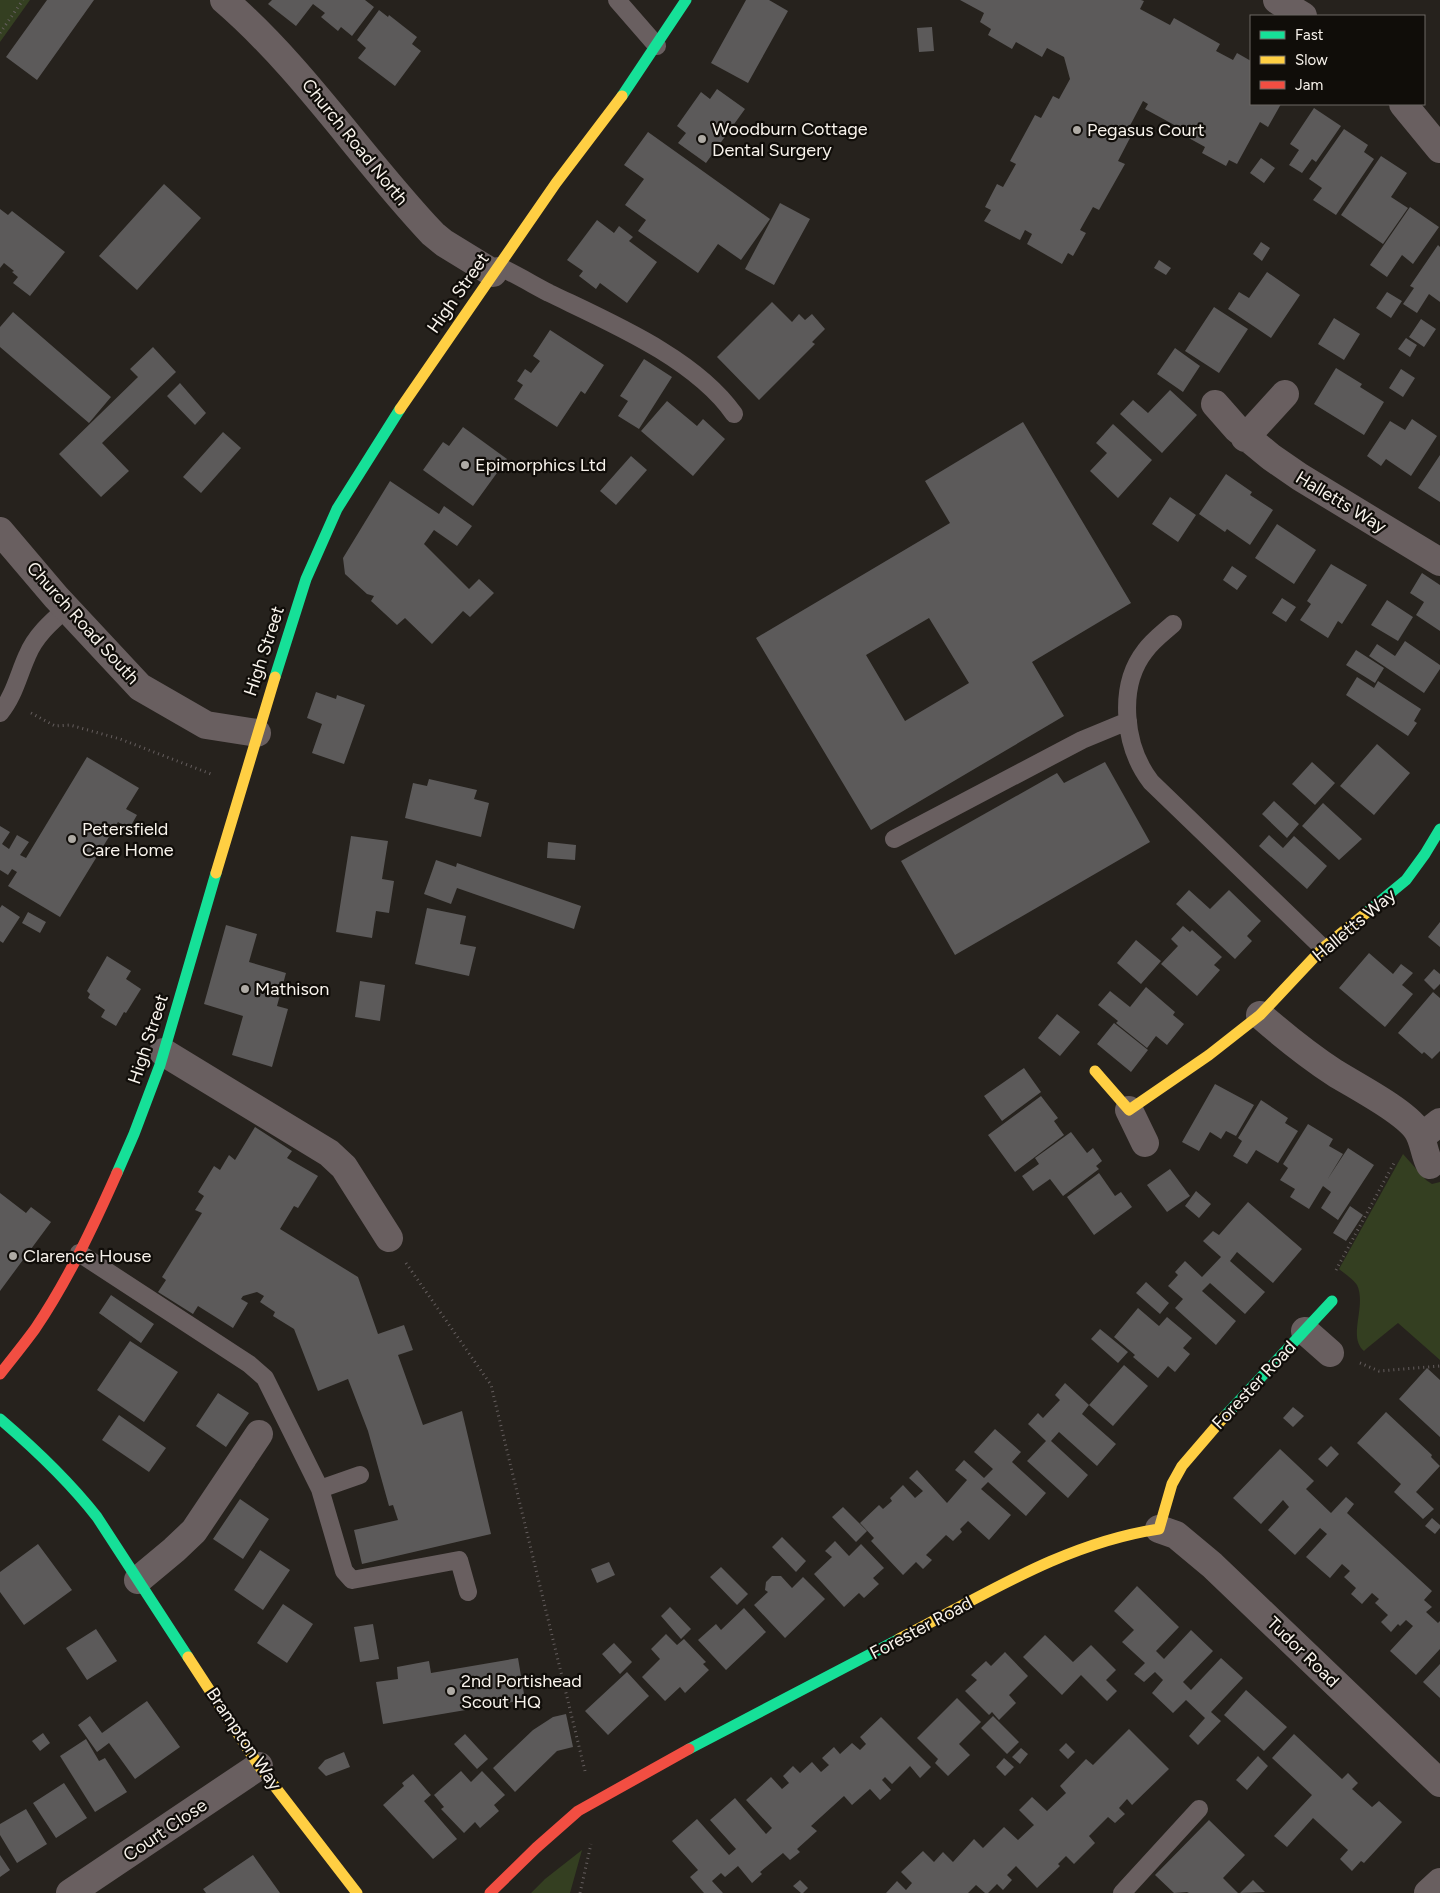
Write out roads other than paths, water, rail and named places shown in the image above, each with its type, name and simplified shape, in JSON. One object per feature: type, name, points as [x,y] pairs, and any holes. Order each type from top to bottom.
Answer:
[{"type":"street","name":"Church Road North","points":[[224,0],[245,18],[297,71],[433,234],[444,243],[496,269]]},
{"type":"street","name":"High Street","points":[[0,1374],[35,1329],[79,1253],[92,1229],[134,1134],[164,1052],[241,786],[306,579],[337,509],[385,431],[496,269],[556,183],[632,85],[686,0]]},
{"type":"street","points":[[1277,0],[1301,15]]},
{"type":"street","points":[[1404,105],[1440,149]]},
{"type":"street","points":[[1246,438],[1285,394]]},
{"type":"street","name":"Halletts Way","points":[[1215,404],[1246,438],[1300,478],[1440,562]]},
{"type":"street","name":"Church Road South","points":[[0,531],[67,608],[140,687],[206,725],[257,733]]},
{"type":"street","name":"Halletts Way","points":[[1129,1110],[1209,1055],[1260,1015],[1323,948],[1406,880],[1426,854],[1440,829]]},
{"type":"street","points":[[1260,1015],[1310,1056],[1425,1128],[1424,1152],[1430,1165]]},
{"type":"street","points":[[164,1052],[329,1153],[344,1168],[389,1238]]},
{"type":"street","points":[[1095,1071],[1129,1110],[1144,1142]]},
{"type":"street","name":"Forester Road","points":[[490,1893],[564,1821],[592,1802],[648,1771],[1047,1562],[1100,1542],[1159,1529],[1172,1484],[1182,1466],[1216,1425],[1332,1301]]},
{"type":"street","name":"Forester Road","points":[[1305,1331],[1330,1353]]},
{"type":"street","name":"Brampton Way","points":[[0,1419],[52,1464],[78,1491],[260,1766],[357,1893]]},
{"type":"street","points":[[138,1580],[194,1531],[259,1434]]},
{"type":"street","name":"Tudor Road","points":[[1159,1529],[1182,1539],[1212,1565],[1440,1783]]},
{"type":"street","name":"Court Close","points":[[70,1893],[260,1766]]},
{"type":"street","points":[[1428,1893],[1440,1882]]},
{"type":"lane","points":[[617,0],[657,46]]},
{"type":"lane","points":[[496,269],[593,314],[664,353],[706,383],[722,398],[734,414]]},
{"type":"lane","points":[[4,707],[18,683],[27,655],[35,642],[50,622],[67,608]]},
{"type":"lane","points":[[1173,624],[1145,650],[1134,669],[1128,694],[1128,721],[1138,762],[1151,782],[1323,948]]},
{"type":"lane","points":[[894,839],[1082,740],[1128,721]]},
{"type":"lane","points":[[79,1253],[259,1372],[265,1378],[320,1489],[344,1571],[348,1577],[352,1580],[459,1560],[468,1592]]},
{"type":"lane","points":[[320,1489],[360,1475]]},
{"type":"lane","points":[[1122,1893],[1199,1809]]},
{"type":"place","name":"Pegasus Court","points":[[1077,130]]},
{"type":"place","name":"Woodburn Cottage Dental Surgery","points":[[702,139]]},
{"type":"place","name":"Epimorphics Ltd","points":[[465,465]]},
{"type":"place","name":"Petersfield Care Home","points":[[72,839]]},
{"type":"place","name":"Mathison","points":[[245,989]]},
{"type":"place","name":"Clarence House","points":[[13,1256]]},
{"type":"place","name":"2nd Portishead Scout HQ","points":[[451,1691]]}]
